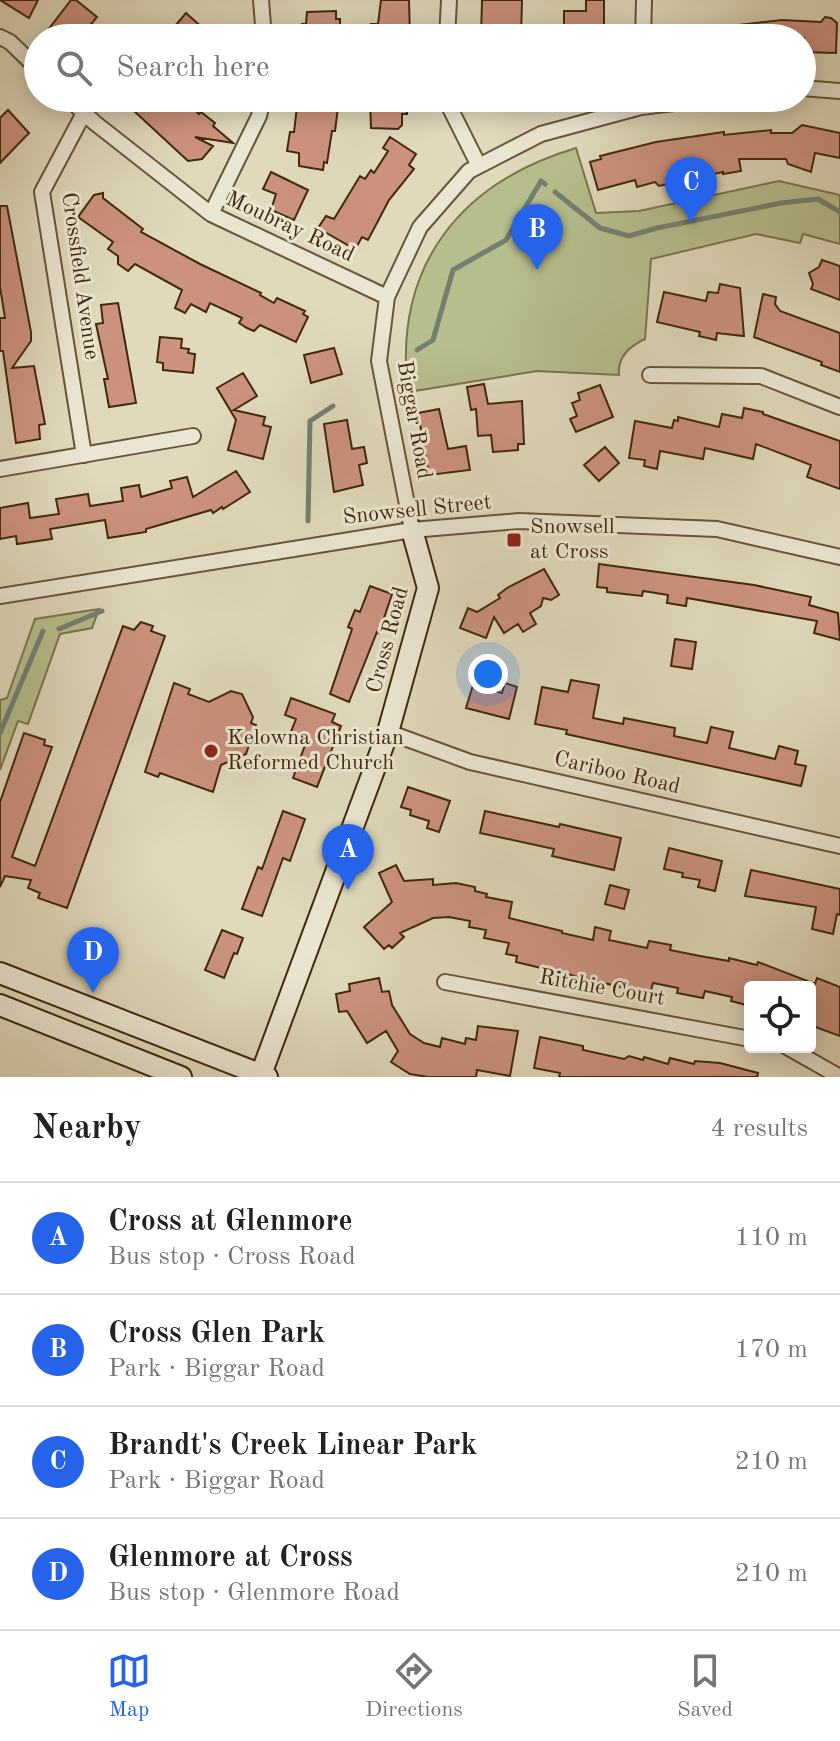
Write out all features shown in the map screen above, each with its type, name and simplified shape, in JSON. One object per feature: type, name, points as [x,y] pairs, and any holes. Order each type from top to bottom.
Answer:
[{"type":"street","points":[[261,0],[263,24]]},
{"type":"street","points":[[448,24],[449,0]]},
{"type":"street","points":[[643,24],[644,0]]},
{"type":"street","points":[[0,37],[24,56]]},
{"type":"street","points":[[816,89],[840,91]]},
{"type":"street","points":[[211,214],[260,112]]},
{"type":"street","points":[[452,112],[479,166]]},
{"type":"street","name":"Biggar Road","points":[[412,530],[379,361],[387,297],[420,227],[469,171],[541,134],[610,112]]},
{"type":"street","name":"Moubray Road","points":[[84,113],[211,214],[387,297]]},
{"type":"street","name":"Crossfield Avenue","points":[[84,113],[42,192],[84,455]]},
{"type":"street","points":[[650,375],[761,376],[840,407]]},
{"type":"street","points":[[0,469],[193,436]]},
{"type":"street","name":"Snowsell Street","points":[[0,596],[412,530],[519,521],[717,529],[840,557]]},
{"type":"street","name":"Cross Road","points":[[263,1076],[388,732],[428,588],[412,530]]},
{"type":"street","name":"Cariboo Road","points":[[388,732],[470,762],[840,846]]},
{"type":"street","points":[[0,973],[263,1076]]},
{"type":"street","name":"Ritchie Court","points":[[445,982],[744,1038]]},
{"type":"street","points":[[0,1005],[181,1077]]},
{"type":"street","points":[[798,1053],[840,1077]]},
{"type":"green space","points":[[576,148],[596,213],[639,211],[779,181],[840,195],[840,244],[803,234],[800,243],[756,234],[651,259],[645,339],[626,353],[620,363],[619,375],[537,371],[408,392],[406,347],[411,306],[424,269],[442,236],[467,208],[498,183],[535,163]]},
{"type":"green space","points":[[99,609],[92,628],[60,634],[28,724],[18,721],[0,770],[0,700],[7,698],[35,619]]},
{"type":"building","points":[[0,0],[38,0],[29,18]]},
{"type":"building","points":[[71,0],[76,0],[97,17],[91,24],[53,24]]},
{"type":"building","points":[[381,0],[409,0],[410,24],[378,24]]},
{"type":"building","points":[[482,0],[522,0],[521,24],[481,24]]},
{"type":"building","points":[[586,0],[604,0],[604,24],[564,24],[564,11],[586,11]]},
{"type":"building","points":[[336,11],[340,24],[306,24],[307,12]]},
{"type":"building","points":[[186,13],[198,24],[177,24]]},
{"type":"building","points":[[825,17],[837,23],[836,53],[816,52],[816,24],[748,24],[782,20],[821,22]]},
{"type":"building","points":[[8,110],[29,133],[0,163],[0,118]]},
{"type":"building","points":[[135,112],[201,112],[233,143],[195,137],[213,146],[202,159],[188,161]]},
{"type":"building","points":[[296,112],[337,112],[323,170],[299,166],[299,153],[287,151],[290,132],[294,132]]},
{"type":"building","points":[[370,112],[407,112],[402,114],[402,125],[398,129],[371,128]]},
{"type":"building","points":[[802,125],[840,133],[840,158],[815,153],[811,172],[788,164],[786,159],[739,159],[741,171],[659,186],[655,182],[637,187],[635,180],[598,190],[590,162],[601,159],[600,156],[656,142],[724,132],[724,135],[771,130],[771,133],[792,133]]},
{"type":"building","points":[[390,137],[416,154],[409,165],[414,169],[389,200],[368,240],[362,237],[357,246],[351,247],[318,228],[326,216],[334,219],[360,176],[365,179],[371,170],[374,173],[388,151],[383,148]]},
{"type":"building","points":[[271,172],[308,190],[294,220],[271,210],[276,194],[263,189]]},
{"type":"building","points":[[103,193],[103,198],[143,229],[141,232],[261,293],[274,303],[277,298],[305,311],[303,314],[308,317],[296,342],[260,325],[254,331],[247,328],[239,323],[242,318],[210,303],[206,312],[191,304],[185,313],[175,308],[182,290],[135,264],[128,271],[118,264],[118,256],[108,249],[113,242],[78,217],[94,195]]},
{"type":"building","points":[[0,206],[7,206],[31,332],[31,341],[12,368],[34,366],[45,424],[39,425],[40,439],[16,443],[3,351],[0,351],[0,318],[5,318],[0,287]]},
{"type":"building","points":[[822,260],[840,266],[840,300],[811,289],[813,284],[809,273],[819,267]]},
{"type":"building","points":[[720,284],[740,288],[744,336],[717,333],[716,340],[699,336],[700,332],[657,322],[664,292],[706,301],[708,292],[718,293]]},
{"type":"building","points":[[763,294],[776,297],[775,304],[780,311],[840,333],[840,372],[821,365],[822,362],[754,337]]},
{"type":"building","points":[[118,303],[136,403],[109,407],[104,379],[108,379],[96,324],[103,323],[101,305]]},
{"type":"building","points":[[160,337],[182,339],[181,348],[195,354],[193,373],[163,370],[163,363],[157,362]]},
{"type":"building","points":[[334,348],[342,374],[311,383],[304,355]]},
{"type":"building","points":[[243,373],[257,396],[234,410],[265,417],[263,425],[271,427],[263,459],[228,450],[236,420],[217,388]]},
{"type":"building","points":[[484,384],[488,404],[522,401],[524,444],[518,444],[518,450],[493,452],[491,435],[478,436],[476,409],[471,410],[467,387]]},
{"type":"building","points":[[600,385],[613,417],[576,432],[570,419],[577,416],[572,403],[580,400],[578,393]]},
{"type":"building","points":[[744,408],[840,441],[840,489],[807,477],[811,465],[756,444],[753,459],[705,448],[703,459],[660,451],[657,469],[644,466],[645,460],[629,458],[635,421],[672,428],[678,417],[719,427],[722,414],[742,418]]},
{"type":"building","points":[[439,409],[448,449],[466,446],[470,470],[429,475],[418,413]]},
{"type":"building","points":[[347,420],[352,449],[364,447],[367,463],[359,465],[363,485],[334,492],[324,424]]},
{"type":"building","points":[[605,447],[619,463],[599,481],[584,465]]},
{"type":"building","points":[[236,471],[250,492],[213,513],[211,510],[146,529],[146,532],[108,538],[105,520],[50,529],[52,539],[17,544],[16,536],[0,539],[0,508],[28,503],[30,518],[59,514],[56,499],[88,494],[90,506],[123,501],[121,488],[139,485],[141,497],[172,488],[170,481],[187,477],[193,497]]},
{"type":"building","points":[[599,564],[754,585],[811,597],[809,605],[838,613],[840,640],[814,633],[817,621],[687,598],[686,606],[667,603],[668,595],[643,591],[642,596],[607,592],[607,588],[597,587]]},
{"type":"building","points":[[544,569],[559,595],[551,600],[543,598],[541,606],[530,613],[536,624],[523,632],[518,624],[504,633],[494,617],[486,638],[460,628],[468,608],[477,612],[500,598],[498,595],[507,588]]},
{"type":"building","points":[[370,586],[392,594],[349,702],[330,694],[352,629],[348,627],[355,610],[360,612]]},
{"type":"building","points":[[141,622],[153,626],[151,631],[165,636],[67,908],[38,898],[40,893],[28,888],[31,880],[5,876],[0,887],[0,802],[24,733],[45,740],[44,745],[52,747],[12,857],[35,866],[123,626],[134,630]]},
{"type":"building","points":[[675,639],[696,642],[692,669],[671,666]]},
{"type":"building","points":[[571,680],[599,685],[593,718],[623,724],[624,718],[675,728],[674,736],[707,743],[711,727],[733,732],[729,748],[775,759],[779,746],[798,751],[795,764],[806,766],[801,786],[566,734],[567,730],[535,724],[542,687],[568,692]]},
{"type":"building","points":[[174,683],[190,689],[188,694],[209,702],[231,691],[242,694],[253,717],[251,723],[256,725],[246,754],[221,765],[213,792],[160,773],[158,777],[145,772]]},
{"type":"building","points":[[505,683],[517,687],[509,719],[466,708],[473,685],[502,693]]},
{"type":"building","points":[[291,698],[335,714],[332,722],[341,726],[317,787],[293,778],[305,745],[288,739],[296,719],[285,715]]},
{"type":"building","points":[[408,787],[450,801],[439,832],[427,828],[429,821],[410,815],[411,810],[401,807]]},
{"type":"building","points":[[283,811],[305,819],[290,861],[283,858],[262,916],[242,909],[258,867],[262,869]]},
{"type":"building","points":[[485,811],[621,838],[614,870],[552,856],[554,849],[480,833]]},
{"type":"building","points":[[669,848],[722,861],[715,891],[698,887],[700,880],[664,869]]},
{"type":"building","points":[[396,865],[404,881],[433,879],[433,885],[456,883],[475,887],[475,891],[487,894],[486,897],[512,902],[509,918],[562,933],[593,940],[595,927],[611,931],[609,940],[647,948],[649,941],[671,945],[670,950],[700,956],[729,961],[729,958],[757,965],[758,962],[807,981],[744,981],[744,1004],[731,1001],[732,997],[705,991],[703,998],[677,993],[678,988],[653,983],[650,994],[516,962],[517,956],[506,954],[509,943],[484,938],[486,930],[469,927],[470,921],[449,917],[433,918],[400,933],[404,937],[392,948],[389,945],[384,949],[364,927],[392,902],[379,873]]},
{"type":"building","points":[[751,870],[840,889],[840,915],[837,914],[833,934],[812,929],[816,907],[745,896]]},
{"type":"building","points":[[610,885],[629,890],[624,909],[605,904]]},
{"type":"building","points":[[222,930],[243,938],[224,978],[205,970]]},
{"type":"building","points":[[379,978],[382,992],[389,991],[392,1005],[410,1034],[424,1043],[440,1047],[442,1038],[465,1044],[466,1038],[476,1040],[478,1026],[518,1031],[510,1076],[477,1070],[476,1077],[428,1077],[410,1074],[391,1062],[398,1051],[386,1031],[367,1043],[347,1011],[339,1012],[336,994],[350,991],[349,984]]},
{"type":"building","points":[[817,978],[840,987],[840,1036],[816,1027]]},
{"type":"building","points":[[540,1037],[624,1059],[629,1056],[668,1064],[670,1058],[694,1064],[695,1061],[720,1063],[758,1073],[757,1077],[559,1077],[560,1073],[534,1068]]},
{"type":"waterway","points":[[417,350],[433,340],[453,270],[506,240],[541,181],[545,184]]},
{"type":"waterway","points":[[555,192],[600,228],[629,236],[781,203],[818,199],[840,212]]},
{"type":"waterway","points":[[308,521],[310,421],[333,406]]},
{"type":"waterway","points":[[59,629],[102,611]]},
{"type":"waterway","points":[[0,733],[43,631]]},
{"type":"place","name":"Brandt's Creek Linear Park","points":[[691,223]]},
{"type":"place","name":"Cross Glen Park","points":[[537,270]]},
{"type":"place","name":"Snowsell at Cross","points":[[514,540]]},
{"type":"place","name":"Kelowna Christian Reformed Church","points":[[211,751]]},
{"type":"place","name":"Cross at Glenmore","points":[[348,890]]},
{"type":"place","name":"Glenmore at Cross","points":[[93,993]]}]
